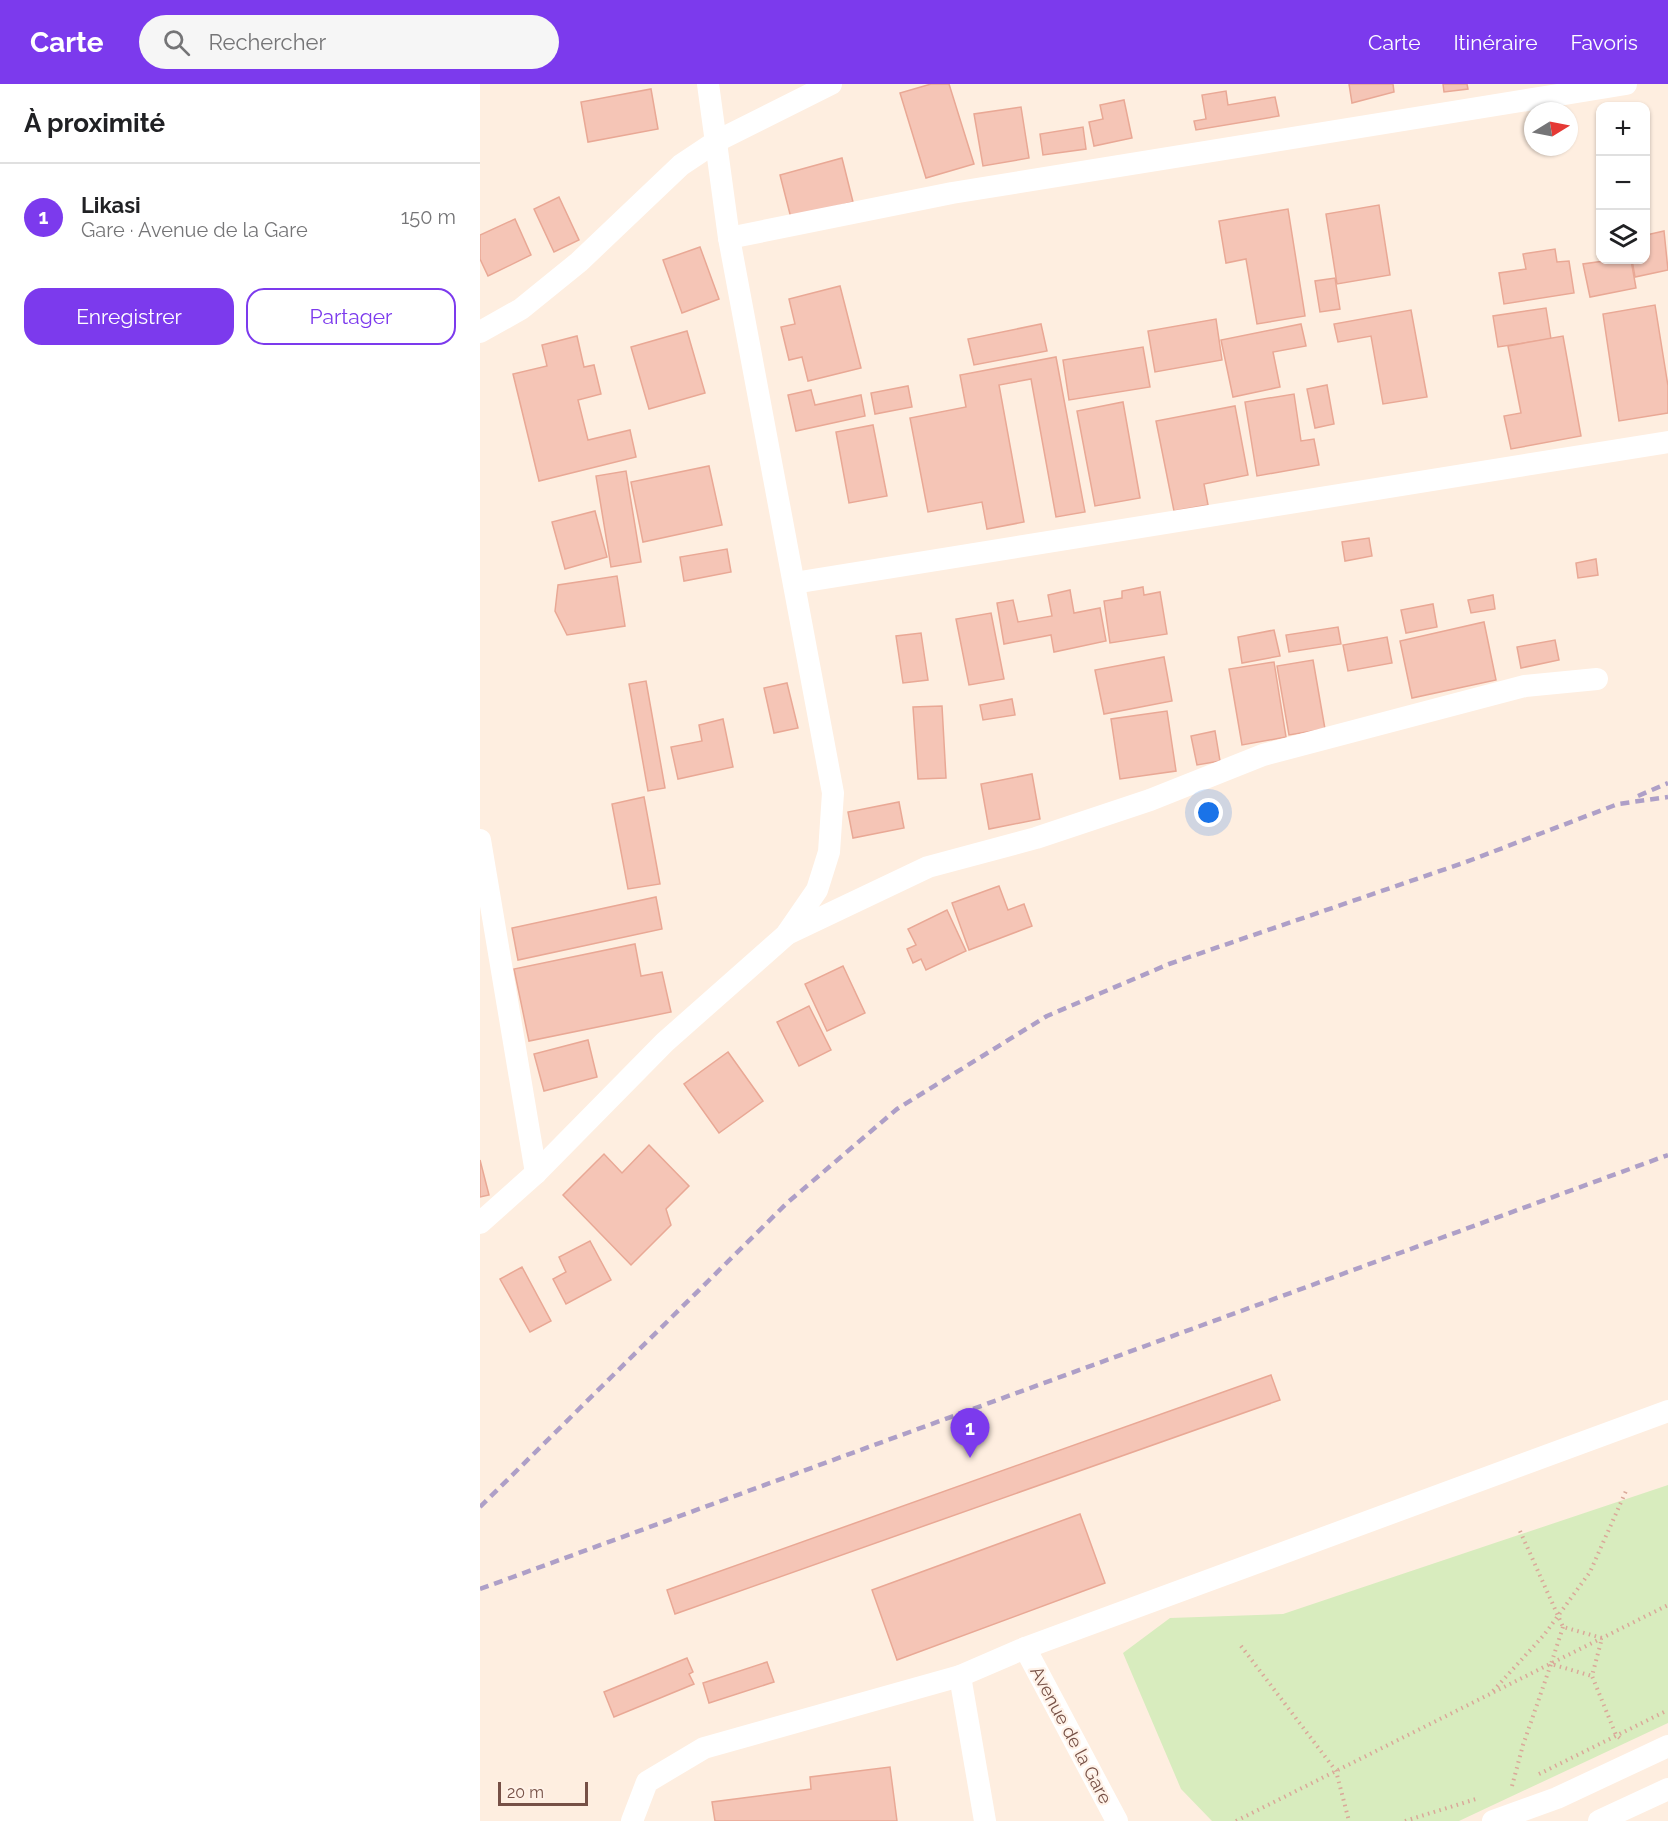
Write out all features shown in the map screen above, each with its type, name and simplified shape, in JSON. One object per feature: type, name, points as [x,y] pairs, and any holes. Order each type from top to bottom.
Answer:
[{"type":"street","points":[[480,1223],[536,1173],[665,1042],[786,935],[817,890],[830,852],[833,793],[729,238],[708,84]]},
{"type":"street","points":[[480,332],[520,309],[579,262],[681,165],[717,141],[831,84]]},
{"type":"street","points":[[729,238],[952,193],[1626,84]]},
{"type":"street","points":[[794,582],[1668,442]]},
{"type":"street","points":[[786,935],[928,867],[1036,838],[1150,800],[1263,755],[1525,686],[1597,679]]},
{"type":"street","points":[[480,840],[536,1173]]},
{"type":"street","points":[[633,1821],[647,1782],[704,1749],[960,1676],[1025,1648],[1668,1411]]},
{"type":"street","name":"Avenue de la Gare","points":[[1025,1648],[1117,1821]]},
{"type":"street","points":[[960,1676],[985,1821]]},
{"type":"street","points":[[1493,1821],[1557,1798],[1668,1746]]},
{"type":"street","points":[[1599,1821],[1668,1789]]},
{"type":"path","points":[[1489,1694],[1544,1635],[1590,1572],[1626,1491]]},
{"type":"path","points":[[1520,1531],[1563,1627],[1511,1788],[1522,1783]]},
{"type":"path","points":[[1236,1821],[1668,1605]]},
{"type":"path","points":[[1563,1627],[1602,1638]]},
{"type":"path","points":[[1602,1638],[1592,1676],[1616,1735],[1646,1758]]},
{"type":"path","points":[[1241,1646],[1336,1771],[1349,1821]]},
{"type":"path","points":[[1551,1664],[1592,1676]]},
{"type":"path","points":[[1532,1778],[1668,1710]]},
{"type":"path","points":[[1405,1821],[1479,1798]]},
{"type":"green space","points":[[1668,1485],[1668,1723],[1459,1821],[1212,1821],[1181,1789],[1123,1653],[1170,1618],[1283,1614]]},
{"type":"building","points":[[931,84],[949,84],[974,164],[926,178],[900,93]]},
{"type":"building","points":[[1349,84],[1393,84],[1394,92],[1352,103]]},
{"type":"building","points":[[1443,84],[1467,84],[1468,89],[1444,92]]},
{"type":"building","points":[[651,89],[658,129],[588,142],[581,102]]},
{"type":"building","points":[[1226,91],[1228,105],[1275,97],[1279,116],[1196,130],[1194,121],[1206,119],[1202,95]]},
{"type":"building","points":[[1124,100],[1132,138],[1094,146],[1089,122],[1103,119],[1100,105]]},
{"type":"building","points":[[1021,107],[1029,158],[983,166],[974,114]]},
{"type":"building","points":[[1083,127],[1086,149],[1043,155],[1040,134]]},
{"type":"building","points":[[842,158],[853,202],[791,218],[780,175]]},
{"type":"building","points":[[559,197],[579,240],[554,252],[534,209]]},
{"type":"building","points":[[1379,205],[1390,275],[1337,284],[1326,214]]},
{"type":"building","points":[[1288,209],[1305,316],[1257,324],[1246,259],[1226,263],[1219,221]]},
{"type":"building","points":[[515,219],[531,255],[488,276],[480,259],[480,235]]},
{"type":"building","points":[[1664,231],[1668,270],[1635,277],[1633,264],[1650,264],[1650,234]]},
{"type":"building","points":[[700,247],[719,299],[682,313],[663,260]]},
{"type":"building","points":[[1555,249],[1557,262],[1569,261],[1574,293],[1504,304],[1499,273],[1526,269],[1523,254]]},
{"type":"building","points":[[1596,262],[1596,264],[1632,264],[1636,288],[1590,297],[1583,264]]},
{"type":"building","points":[[1335,278],[1340,309],[1320,312],[1315,281]]},
{"type":"building","points":[[840,286],[861,368],[808,381],[802,357],[789,360],[781,327],[795,324],[789,299]]},
{"type":"building","points":[[1655,305],[1668,386],[1668,413],[1619,421],[1603,314]]},
{"type":"building","points":[[1546,308],[1551,339],[1498,347],[1493,316]]},
{"type":"building","points":[[1411,310],[1427,397],[1383,404],[1371,336],[1338,342],[1334,324]]},
{"type":"building","points":[[1216,319],[1222,360],[1155,372],[1148,331]]},
{"type":"building","points":[[1041,324],[1047,351],[974,365],[968,339]]},
{"type":"building","points":[[1301,324],[1306,346],[1273,352],[1280,387],[1233,397],[1221,340]]},
{"type":"building","points":[[687,331],[705,393],[649,409],[631,347]]},
{"type":"building","points":[[577,336],[584,367],[594,365],[601,394],[578,400],[588,440],[630,430],[636,457],[539,481],[513,374],[547,366],[542,345]]},
{"type":"building","points":[[1563,336],[1581,436],[1511,449],[1504,416],[1521,413],[1508,346]]},
{"type":"building","points":[[1143,347],[1150,387],[1069,400],[1063,360]]},
{"type":"building","points":[[1056,357],[1085,512],[1056,517],[1031,379],[999,385],[1024,522],[987,529],[982,502],[928,512],[910,418],[966,407],[960,375]]},
{"type":"building","points":[[1327,385],[1334,424],[1315,428],[1307,389]]},
{"type":"building","points":[[908,386],[912,407],[875,414],[871,393]]},
{"type":"building","points":[[811,390],[815,405],[861,395],[865,416],[796,431],[788,395]]},
{"type":"building","points":[[1294,394],[1301,441],[1314,439],[1319,465],[1257,476],[1245,402]]},
{"type":"building","points":[[1123,402],[1140,498],[1095,506],[1077,411]]},
{"type":"building","points":[[1235,406],[1248,475],[1204,484],[1208,505],[1174,511],[1156,421]]},
{"type":"building","points":[[873,425],[887,496],[849,503],[836,432]]},
{"type":"building","points":[[709,466],[722,525],[643,542],[631,482]]},
{"type":"building","points":[[626,471],[641,562],[611,567],[596,476]]},
{"type":"building","points":[[595,511],[607,557],[565,569],[552,522]]},
{"type":"building","points":[[1369,538],[1372,556],[1345,561],[1342,542]]},
{"type":"building","points":[[727,549],[731,572],[684,581],[680,557]]},
{"type":"building","points":[[1596,559],[1598,575],[1578,578],[1576,563]]},
{"type":"building","points":[[617,576],[625,626],[567,635],[555,611],[558,585]]},
{"type":"building","points":[[1143,587],[1144,595],[1160,592],[1167,634],[1110,643],[1104,601],[1122,598],[1122,591]]},
{"type":"building","points":[[1070,590],[1074,613],[1100,608],[1106,641],[1054,652],[1051,635],[1004,644],[997,603],[1013,600],[1018,622],[1052,616],[1048,595]]},
{"type":"building","points":[[1493,595],[1495,609],[1471,613],[1468,600]]},
{"type":"building","points":[[1433,604],[1437,627],[1406,633],[1401,610]]},
{"type":"building","points":[[991,613],[1004,679],[969,685],[956,619]]},
{"type":"building","points":[[1484,622],[1496,680],[1412,698],[1400,641]]},
{"type":"building","points":[[1338,627],[1341,644],[1289,652],[1286,635]]},
{"type":"building","points":[[1274,630],[1280,656],[1242,663],[1238,637]]},
{"type":"building","points":[[921,633],[928,680],[903,683],[896,636]]},
{"type":"building","points":[[1387,637],[1392,663],[1348,671],[1343,645]]},
{"type":"building","points":[[1555,640],[1559,660],[1521,668],[1517,647]]},
{"type":"building","points":[[1164,657],[1172,701],[1104,714],[1095,670]]},
{"type":"building","points":[[1313,660],[1325,729],[1289,735],[1277,666]]},
{"type":"building","points":[[1274,662],[1286,737],[1242,745],[1229,669]]},
{"type":"building","points":[[646,681],[665,788],[648,791],[629,684]]},
{"type":"building","points":[[787,683],[798,728],[774,733],[764,688]]},
{"type":"building","points":[[1012,699],[1015,715],[983,720],[980,705]]},
{"type":"building","points":[[942,706],[946,778],[918,779],[913,707]]},
{"type":"building","points":[[1167,711],[1176,771],[1120,779],[1111,719]]},
{"type":"building","points":[[723,719],[733,767],[678,779],[671,747],[702,741],[699,725]]},
{"type":"building","points":[[1215,731],[1220,761],[1197,765],[1191,736]]},
{"type":"building","points":[[1032,774],[1040,819],[989,829],[981,784]]},
{"type":"building","points":[[644,797],[660,884],[628,889],[612,804]]},
{"type":"building","points":[[899,802],[904,828],[853,838],[848,812]]},
{"type":"building","points":[[999,886],[1008,910],[1024,904],[1032,926],[969,950],[952,903]]},
{"type":"building","points":[[656,897],[662,929],[518,960],[512,928]]},
{"type":"building","points":[[947,910],[966,951],[926,970],[921,959],[913,963],[907,949],[916,945],[908,929]]},
{"type":"building","points":[[635,944],[641,976],[662,972],[671,1012],[529,1041],[514,969]]},
{"type":"building","points":[[843,966],[865,1013],[827,1031],[805,984]]},
{"type":"building","points":[[809,1006],[831,1050],[799,1066],[777,1022]]},
{"type":"building","points":[[588,1040],[597,1077],[544,1091],[534,1054]]},
{"type":"building","points":[[728,1052],[763,1101],[719,1133],[684,1084]]},
{"type":"building","points":[[649,1145],[689,1186],[666,1209],[671,1225],[631,1265],[563,1195],[604,1154],[622,1173]]},
{"type":"building","points":[[480,1160],[489,1195],[480,1197]]},
{"type":"building","points":[[590,1241],[611,1280],[566,1304],[553,1279],[566,1272],[559,1257]]},
{"type":"building","points":[[522,1267],[551,1321],[530,1332],[500,1279]]},
{"type":"building","points":[[1271,1375],[1280,1400],[675,1614],[667,1590]]},
{"type":"building","points":[[1080,1514],[1105,1583],[897,1660],[872,1590]]},
{"type":"building","points":[[687,1658],[693,1672],[689,1674],[694,1684],[614,1717],[604,1692]]},
{"type":"building","points":[[767,1662],[774,1682],[709,1703],[703,1683]]},
{"type":"building","points":[[890,1767],[897,1821],[715,1821],[712,1802],[811,1789],[810,1777]]},
{"type":"railway","points":[[1638,796],[1668,783]]},
{"type":"railway","points":[[480,1507],[787,1203],[897,1109],[1047,1016],[1169,964],[1466,862],[1618,804],[1668,797]]},
{"type":"railway","points":[[480,1589],[1668,1155]]},
{"type":"place","name":"Likasi","points":[[970,1458]]}]
